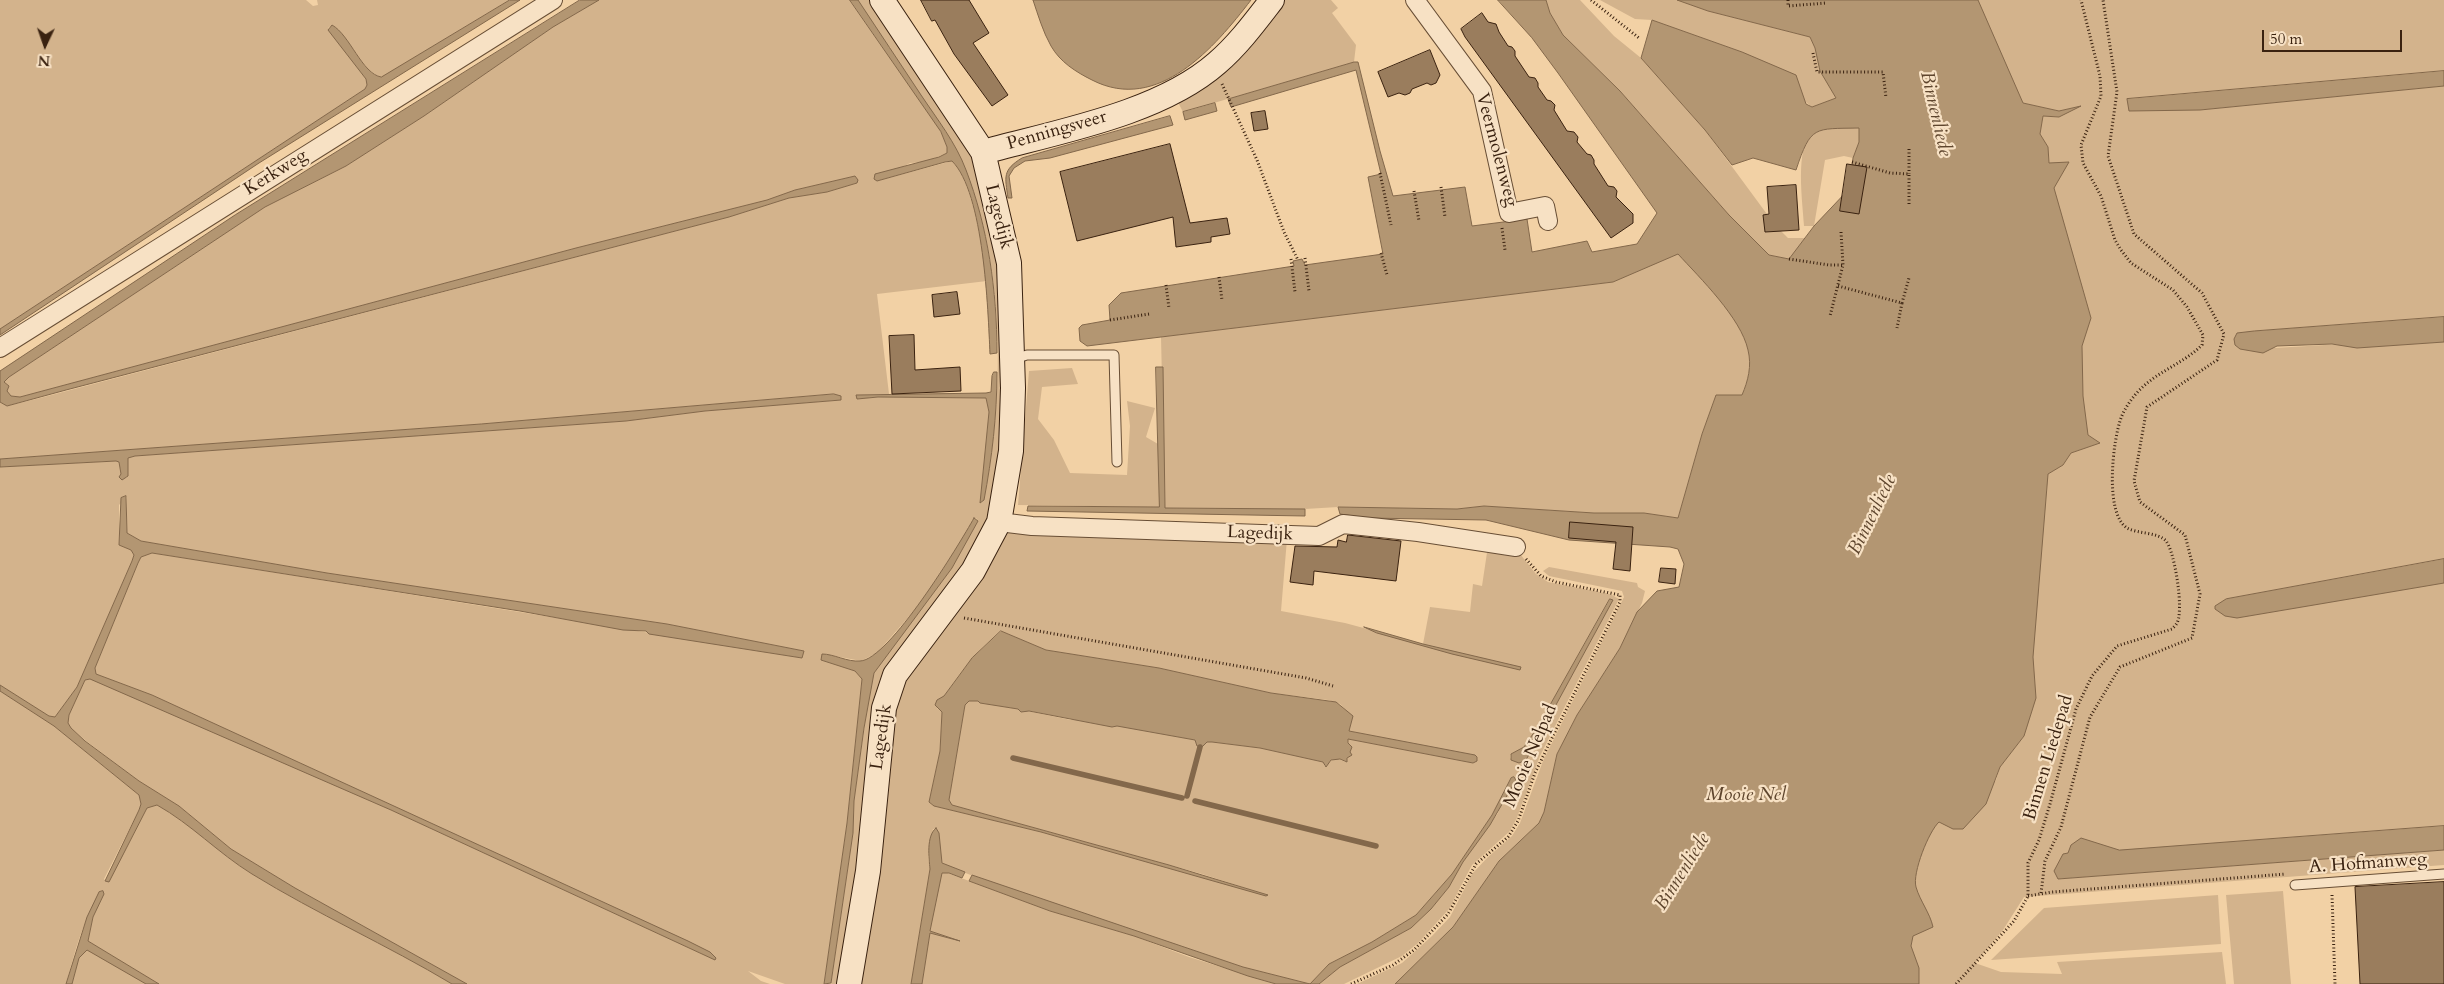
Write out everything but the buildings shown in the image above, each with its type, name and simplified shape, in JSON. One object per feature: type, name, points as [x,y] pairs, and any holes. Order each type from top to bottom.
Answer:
[{"type":"street","name":"Kerkweg","points":[[0,348],[553,0]]},
{"type":"street","name":"Penningsveer","points":[[882,0],[983,152],[1143,106],[1193,81],[1217,63],[1243,38],[1272,0]]},
{"type":"street","name":"Veermolenweg","points":[[1415,0],[1482,91],[1509,213],[1545,206],[1548,221]]},
{"type":"street","name":"Lagedijk","points":[[850,984],[868,871],[884,708],[894,675],[973,571],[999,522],[1011,451],[1014,359],[1009,263],[983,152]]},
{"type":"street","name":"Lagedijk","points":[[999,522],[1032,526],[1319,536],[1343,524],[1418,532],[1516,547]]},
{"type":"lane","points":[[1014,359],[1028,355],[1114,355],[1117,462]]},
{"type":"lane","name":"A. Hofmanweg","points":[[2295,885],[2444,874]]},
{"type":"path","points":[[1591,0],[1639,38]]},
{"type":"path","points":[[1788,0],[1788,6],[1826,3]]},
{"type":"path","name":"Binnen Liedepad","points":[[1956,984],[2014,921],[2028,896],[2028,863],[2039,840],[2076,708],[2092,676],[2118,646],[2172,629],[2178,622],[2176,571],[2172,550],[2164,539],[2127,528],[2121,521],[2114,505],[2113,461],[2122,417],[2135,394],[2162,370],[2192,355],[2202,345],[2203,335],[2187,307],[2173,290],[2131,262],[2114,240],[2101,196],[2083,163],[2081,145],[2101,96],[2100,76],[2081,0]]},
{"type":"path","points":[[2041,893],[2045,861],[2061,827],[2090,717],[2120,667],[2192,638],[2200,594],[2185,535],[2140,502],[2134,481],[2147,407],[2217,360],[2224,334],[2202,293],[2134,234],[2108,156],[2117,92],[2104,0]]},
{"type":"path","points":[[1813,54],[1817,72],[1883,72],[1886,98]]},
{"type":"path","points":[[1227,95],[1257,160],[1284,232],[1298,260]]},
{"type":"path","points":[[1909,149],[1909,204]]},
{"type":"path","points":[[1852,162],[1890,173],[1909,174]]},
{"type":"path","points":[[1380,173],[1391,225]]},
{"type":"path","points":[[1441,188],[1446,217]]},
{"type":"path","points":[[1414,191],[1419,220]]},
{"type":"path","points":[[1502,222],[1505,250]]},
{"type":"path","points":[[1830,316],[1843,265],[1841,232]]},
{"type":"path","points":[[1382,253],[1387,276]]},
{"type":"path","points":[[1305,258],[1309,291]]},
{"type":"path","points":[[1291,259],[1295,292]]},
{"type":"path","points":[[1789,259],[1829,265],[1843,265]]},
{"type":"path","points":[[1218,277],[1222,300]]},
{"type":"path","points":[[1897,328],[1909,278]]},
{"type":"path","points":[[1166,285],[1168,308]]},
{"type":"path","points":[[1838,286],[1902,303]]},
{"type":"path","points":[[1110,320],[1149,314]]},
{"type":"path","name":"Mooie Nelpad","points":[[1351,984],[1393,965],[1423,941],[1448,914],[1476,864],[1508,837],[1518,821],[1535,773],[1620,602],[1620,595],[1541,576],[1516,547]]},
{"type":"path","points":[[941,614],[1306,678],[1333,686]]},
{"type":"path","points":[[2028,896],[2041,893],[2287,874]]},
{"type":"path","points":[[2332,882],[2335,984]]},
{"type":"shaded area","points":[[0,0],[306,0],[313,6],[318,5],[317,0],[510,0],[381,77],[368,69],[344,37],[332,25],[328,28],[366,79],[367,85],[365,89],[0,329]]},
{"type":"shaded area","points":[[599,0],[850,0],[941,132],[947,147],[947,153],[925,162],[910,163],[877,181],[952,161],[960,171],[971,200],[980,235],[987,281],[877,294],[889,394],[857,395],[857,399],[878,397],[986,398],[989,412],[981,502],[984,500],[991,458],[996,413],[998,367],[997,321],[992,274],[984,229],[972,187],[955,147],[858,0],[869,0],[977,164],[989,211],[1006,315],[999,484],[978,547],[898,657],[864,827],[841,984],[831,984],[853,833],[854,801],[870,687],[874,673],[952,568],[978,521],[976,518],[920,604],[877,653],[861,661],[824,654],[822,660],[855,671],[862,679],[847,823],[824,984],[785,984],[748,971],[761,981],[770,984],[467,984],[295,888],[231,849],[179,806],[139,781],[86,741],[68,723],[69,715],[85,680],[98,681],[391,810],[715,960],[620,910],[152,695],[96,674],[95,668],[138,563],[141,557],[152,553],[802,658],[804,651],[667,624],[327,573],[141,541],[127,533],[127,496],[119,505],[119,545],[131,550],[134,555],[77,687],[55,717],[49,716],[0,685],[0,467],[116,461],[119,462],[121,474],[126,478],[128,476],[128,458],[135,456],[626,421],[705,411],[841,400],[841,396],[834,394],[481,424],[0,459],[0,402],[7,406],[40,398],[729,217],[789,198],[827,192],[857,183],[855,176],[795,190],[767,200],[576,248],[20,397],[11,396],[7,391],[9,386],[4,382],[9,377],[265,207],[346,166],[424,116],[553,27]]},
{"type":"shaded area","points":[[1284,0],[1331,0],[1338,8],[1332,13],[1356,45],[1354,62],[1183,112],[1178,102],[1250,45]]},
{"type":"shaded area","points":[[1546,0],[1580,0],[1614,36],[1641,58],[1705,130],[1775,225],[1788,238],[1806,238],[1789,259],[1769,255],[1729,215],[1620,91],[1563,35],[1550,13]]},
{"type":"shaded area","points":[[1600,0],[1677,0],[1708,11],[1810,37],[1815,48],[1820,70],[1836,98],[1812,107],[1742,52],[1652,20],[1635,19]]},
{"type":"shaded area","points":[[1972,0],[2444,0],[2444,71],[2128,99],[2200,110],[2444,86],[2444,317],[2254,331],[2274,348],[2444,338],[2444,559],[2326,581],[2444,579],[2444,826],[2139,849],[2058,879],[2444,850],[2444,865],[2024,897],[2003,930],[1975,963],[2001,972],[2062,974],[2057,962],[2222,952],[2226,984],[1919,984],[1919,980],[1899,963],[1907,881],[1934,820],[1947,825],[1996,780],[2000,767],[2024,736],[2024,682],[2048,474],[2063,465],[2071,453],[2099,443],[2088,435],[2072,362],[2091,318],[2051,187],[2060,163],[2049,164],[2048,147],[2040,134],[2043,116],[2059,117],[2077,107],[2059,111],[2023,103]]},
{"type":"shaded area","points":[[1823,128],[1859,128],[1859,142],[1853,158],[1844,156],[1825,160],[1814,226],[1804,226],[1801,176],[1803,150],[1807,139],[1813,132]]},
{"type":"shaded area","points":[[1678,253],[1729,312],[1744,338],[1750,362],[1748,379],[1742,395],[1716,395],[1702,434],[1678,518],[1644,513],[1594,513],[1484,506],[1457,509],[1338,507],[1305,509],[1165,508],[1161,337],[1613,282]]},
{"type":"shaded area","points":[[1072,368],[1078,384],[1042,387],[1038,419],[1054,440],[1070,473],[1127,475],[1130,426],[1127,401],[1155,408],[1146,437],[1158,444],[1159,507],[1018,505],[1029,371]]},
{"type":"shaded area","points":[[1005,529],[1287,539],[1281,611],[1345,623],[1423,644],[1430,607],[1470,612],[1473,584],[1482,586],[1488,546],[1520,554],[1536,574],[1548,582],[1610,594],[1619,599],[1540,756],[1516,820],[1509,832],[1472,865],[1449,909],[1418,943],[1402,956],[1344,984],[1319,984],[1340,967],[1411,928],[1431,909],[1449,887],[1463,862],[1498,813],[1511,778],[1492,815],[1452,874],[1416,915],[1372,942],[1329,964],[1310,984],[1243,967],[986,881],[945,865],[940,860],[939,833],[933,829],[928,857],[930,869],[911,984],[857,984],[893,716],[905,679]],"holes":[[[1610,599],[1613,600],[1526,760],[1520,762],[1510,758],[1510,755],[1524,747],[1537,728]],[[1001,631],[1046,650],[1159,668],[1271,693],[1328,700],[1340,704],[1350,715],[1349,731],[1476,756],[1473,763],[1348,739],[1350,753],[1346,762],[1335,758],[1324,766],[1324,762],[1260,748],[1212,742],[1207,742],[1202,747],[1197,746],[1195,740],[1117,725],[1102,725],[1077,719],[1071,720],[980,703],[978,701],[969,701],[965,705],[949,800],[952,805],[1202,874],[1267,895],[1244,889],[1041,832],[934,806],[929,802],[940,751],[942,712],[937,708],[966,666]]]},
{"type":"shaded area","points":[[1549,567],[1637,583],[1638,587],[1645,591],[1642,603],[1620,648],[1577,715],[1557,754],[1544,812],[1539,823],[1499,861],[1453,927],[1395,984],[1357,984],[1402,963],[1432,936],[1450,917],[1472,874],[1512,836],[1520,823],[1543,761],[1624,597],[1622,591],[1549,576],[1543,571]]},
{"type":"shaded area","points":[[0,691],[54,726],[139,795],[141,804],[139,810],[104,879],[106,882],[126,849],[147,808],[157,805],[252,874],[452,984],[159,984],[88,941],[93,917],[104,893],[97,901],[85,923],[66,984],[0,984]]},
{"type":"shaded area","points":[[945,872],[1050,911],[1134,936],[1189,957],[1276,984],[922,984],[930,933],[960,941],[930,931],[939,880],[942,873]]},
{"type":"shaded area","points":[[2283,891],[2291,984],[2234,984],[2226,895]]},
{"type":"shaded area","points":[[2218,895],[2221,944],[1991,960],[2044,908]]},
{"type":"shaded area","points":[[87,950],[146,984],[72,984],[79,958]]},
{"type":"water","points":[[510,0],[520,0],[259,163],[0,335],[0,329],[365,89],[367,85],[366,79],[328,30],[332,25],[345,37],[368,69],[381,77]]},
{"type":"water","points":[[580,0],[599,0],[553,27],[424,116],[346,166],[265,207],[9,377],[4,382],[9,386],[7,391],[11,396],[20,397],[576,248],[767,200],[795,190],[855,176],[858,180],[857,183],[827,192],[789,198],[729,217],[7,406],[0,402],[0,371],[235,215]]},
{"type":"water","points":[[850,0],[858,0],[946,131],[962,160],[974,192],[990,260],[997,330],[997,353],[990,354],[986,282],[978,224],[963,177],[952,161],[877,181],[874,179],[875,174],[939,157],[947,153],[947,147],[941,132]]},
{"type":"water","points":[[1033,0],[1251,0],[1220,37],[1183,70],[1162,82],[1140,88],[1116,88],[1080,74],[1059,57],[1043,29]]},
{"type":"water","name":"Mooie Nel","points":[[1498,0],[1546,0],[1550,13],[1563,35],[1620,91],[1729,215],[1769,255],[1789,259],[1814,226],[1849,189],[1853,158],[1859,142],[1859,128],[1832,129],[1816,132],[1806,145],[1796,170],[1753,158],[1732,165],[1705,130],[1641,58],[1652,20],[1742,52],[1796,75],[1806,104],[1812,107],[1836,98],[1820,71],[1815,48],[1810,37],[1708,11],[1677,0],[1978,0],[2023,103],[2059,111],[2081,106],[2059,117],[2043,116],[2040,134],[2048,147],[2049,163],[2069,162],[2054,188],[2091,318],[2082,346],[2083,396],[2088,435],[2100,443],[2071,453],[2063,465],[2048,474],[2033,657],[2036,698],[2024,736],[2000,767],[1986,804],[1963,829],[1953,829],[1939,822],[1922,853],[1915,881],[1933,927],[1913,936],[1911,946],[1919,968],[1919,984],[1395,984],[1453,927],[1499,861],[1539,823],[1544,812],[1557,754],[1577,715],[1620,648],[1637,612],[1657,591],[1679,587],[1684,564],[1678,549],[1670,547],[1569,540],[1486,520],[1367,518],[1340,514],[1338,507],[1457,509],[1484,506],[1594,513],[1644,513],[1678,518],[1702,434],[1716,395],[1742,395],[1748,379],[1750,362],[1744,338],[1729,312],[1678,254],[1613,282],[1087,346],[1080,341],[1079,328],[1082,325],[1110,320],[1109,305],[1121,293],[1294,266],[1293,261],[1302,259],[1305,265],[1383,254],[1368,177],[1381,174],[1356,70],[1231,107],[1228,99],[1354,62],[1358,62],[1393,196],[1465,187],[1472,226],[1527,219],[1532,252],[1587,241],[1592,252],[1637,244],[1657,213],[1532,38]]},
{"type":"water","points":[[2444,71],[2444,86],[2200,110],[2129,111],[2127,99]]},
{"type":"water","points":[[1215,103],[1217,111],[1185,120],[1183,112]]},
{"type":"water","points":[[1170,116],[1173,125],[1050,158],[1025,161],[1014,168],[1009,176],[1012,198],[1008,198],[1006,175],[1011,166],[1022,158]]},
{"type":"water","points":[[2444,317],[2444,342],[2357,348],[2332,344],[2277,346],[2263,353],[2240,349],[2235,345],[2234,339],[2237,333],[2254,331]]},
{"type":"water","points":[[1156,367],[1163,367],[1165,508],[1305,509],[1305,516],[1027,511],[1028,506],[1159,507]]},
{"type":"water","points":[[994,372],[997,372],[994,436],[984,500],[980,503],[989,412],[986,398],[878,397],[857,399],[856,395],[986,393],[991,392]]},
{"type":"water","points":[[834,394],[841,396],[841,400],[705,411],[626,421],[135,456],[128,458],[128,476],[122,480],[119,477],[121,474],[119,462],[116,461],[0,467],[0,459],[481,424]]},
{"type":"water","points":[[126,496],[127,533],[141,541],[327,573],[667,624],[804,651],[802,658],[649,634],[646,631],[623,630],[520,611],[152,553],[141,557],[138,563],[95,668],[96,674],[152,695],[688,941],[710,952],[716,958],[715,960],[391,810],[90,679],[85,680],[69,715],[68,723],[85,741],[139,781],[179,806],[231,849],[295,888],[467,984],[452,984],[277,889],[240,866],[157,805],[147,808],[109,882],[105,881],[139,810],[141,804],[139,795],[54,726],[0,691],[0,685],[49,716],[55,717],[77,687],[134,555],[131,550],[119,545],[121,498]]},
{"type":"water","points":[[974,518],[978,521],[952,568],[874,673],[864,728],[854,801],[853,833],[831,983],[824,984],[847,823],[862,679],[855,671],[821,660],[822,654],[860,661],[873,656],[888,642],[922,599],[954,552]]},
{"type":"water","points":[[2444,559],[2444,583],[2237,618],[2225,616],[2215,609],[2215,606],[2226,599]]},
{"type":"water","points":[[1610,599],[1613,600],[1526,760],[1519,763],[1511,760],[1511,754],[1524,747],[1537,728]]},
{"type":"water","points":[[1364,627],[1423,644],[1521,667],[1520,670],[1452,654],[1377,633]]},
{"type":"water","points":[[1001,631],[1046,650],[1159,668],[1271,693],[1336,702],[1353,716],[1349,731],[1475,755],[1477,761],[1473,763],[1348,739],[1348,743],[1352,747],[1350,752],[1352,755],[1347,758],[1347,762],[1340,759],[1331,760],[1326,767],[1323,762],[1260,748],[1212,742],[1207,742],[1202,747],[1197,746],[1195,740],[1029,711],[1021,712],[1018,709],[980,703],[978,701],[969,701],[965,705],[949,800],[952,805],[1169,865],[1268,895],[1266,896],[1041,832],[934,806],[929,802],[940,751],[942,712],[935,705],[937,700],[944,696],[972,658]]},
{"type":"water","points":[[1514,777],[1516,780],[1490,825],[1463,862],[1449,887],[1431,909],[1411,928],[1340,967],[1319,984],[1310,984],[1329,964],[1372,942],[1416,915],[1452,874],[1492,815],[1511,778]]},
{"type":"water","points":[[2444,826],[2444,850],[2058,879],[2054,871],[2063,854],[2068,853],[2071,845],[2081,838],[2119,850]]},
{"type":"water","points":[[936,828],[939,833],[942,863],[965,872],[962,878],[949,873],[942,873],[930,931],[960,941],[930,933],[922,984],[911,984],[930,869],[929,842]]},
{"type":"water","points":[[972,875],[1243,967],[1310,984],[1276,984],[1248,976],[1134,936],[1050,911],[969,881]]},
{"type":"water","points":[[103,891],[104,894],[93,917],[88,941],[159,984],[146,984],[87,950],[79,958],[72,984],[66,984],[87,917],[99,892]]},
{"type":"waterway","points":[[1187,796],[1200,747]]},
{"type":"waterway","points":[[1013,758],[1182,798]]},
{"type":"waterway","points":[[1195,801],[1376,846]]},
{"type":"water label","name":"Binnenliede","points":[[1935,114]]},
{"type":"water label","name":"Binnenliede","points":[[1873,515]]},
{"type":"water label","name":"Binnenliede","points":[[1683,872]]}]
